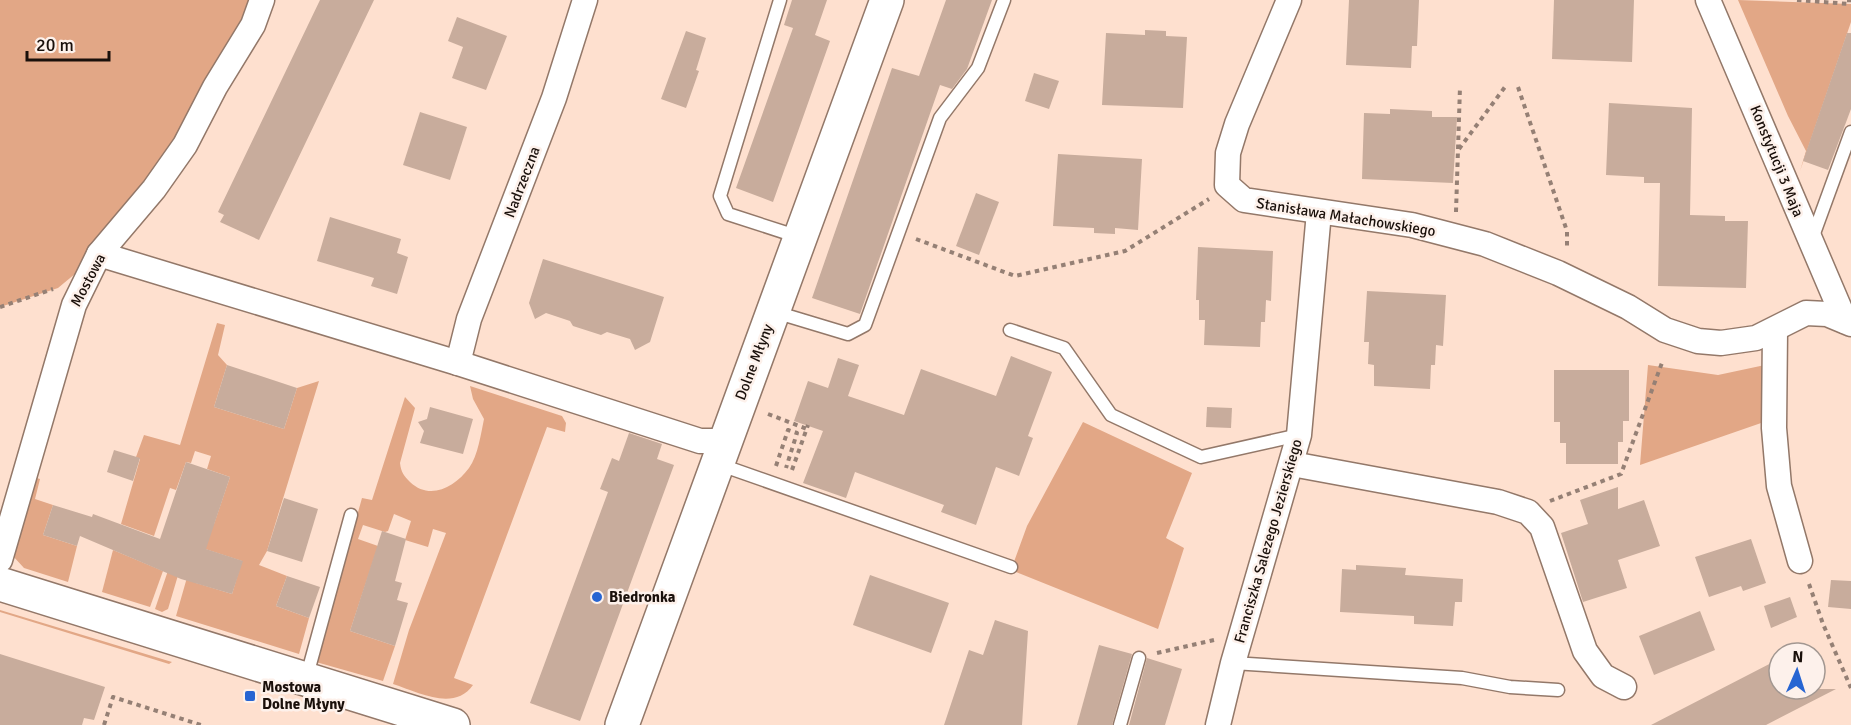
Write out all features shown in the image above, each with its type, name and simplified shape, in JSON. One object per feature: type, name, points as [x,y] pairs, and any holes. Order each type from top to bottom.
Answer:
[{"type":"street","name":"Mostowa","points":[[0,560],[74,305],[99,254],[154,189],[185,145],[215,87],[253,25],[262,0]]},
{"type":"street","name":"Nadrzeczna","points":[[458,363],[469,319],[554,98],[585,0]]},
{"type":"street","name":"Dolne Młyny","points":[[622,725],[887,0]]},
{"type":"street","points":[[1227,185],[1228,153],[1237,124],[1289,0]]},
{"type":"street","name":"Konstytucji 3 Maja","points":[[1708,0],[1764,126],[1811,243],[1848,322]]},
{"type":"street","name":"Stanisława Małachowskiego","points":[[1227,185],[1244,200],[1412,225],[1485,244],[1567,277],[1680,337],[1721,343],[1756,338],[1775,331],[1790,320],[1806,313],[1827,314],[1848,322]]},
{"type":"street","name":"Franciszka Salezego Jezierskiego","points":[[1218,725],[1233,663],[1299,435],[1318,212]]},
{"type":"street","points":[[99,254],[458,363],[700,441],[720,452]]},
{"type":"street","points":[[1775,331],[1774,428],[1779,486],[1800,561]]},
{"type":"street","points":[[1292,464],[1498,502],[1528,512],[1542,527],[1585,651],[1603,676],[1624,687]]},
{"type":"street","points":[[0,584],[453,725]]},
{"type":"lane","points":[[780,0],[720,196],[728,214],[800,237]]},
{"type":"lane","points":[[774,311],[848,334],[865,325],[940,118],[978,68],[1004,0]]},
{"type":"lane","points":[[1811,243],[1851,132]]},
{"type":"lane","points":[[1010,330],[1064,348],[1111,415],[1201,457],[1299,435]]},
{"type":"lane","points":[[720,452],[770,483],[1011,567]]},
{"type":"lane","points":[[306,679],[351,515]]},
{"type":"lane","points":[[1120,725],[1139,658]]},
{"type":"lane","points":[[1233,663],[1462,678],[1510,687],[1558,690]]},
{"type":"path","points":[[1797,0],[1849,3],[1849,0]]},
{"type":"path","points":[[1456,224],[1460,87]]},
{"type":"path","points":[[1458,150],[1505,87]]},
{"type":"path","points":[[1518,87],[1567,231],[1566,257]]},
{"type":"path","points":[[899,232],[1015,276],[1125,251],[1196,209],[1227,185]]},
{"type":"path","points":[[0,307],[58,288]]},
{"type":"path","points":[[1528,512],[1566,494],[1621,474],[1663,360]]},
{"type":"path","points":[[764,412],[807,427],[792,470],[786,468],[797,434],[788,430],[770,483]]},
{"type":"path","points":[[1800,561],[1823,624],[1851,688]]},
{"type":"path","points":[[1139,658],[1214,640]]},
{"type":"path","points":[[104,725],[114,697],[201,725]]},
{"type":"shaded area","points":[[0,0],[262,0],[253,25],[99,254],[58,288],[0,307]]},
{"type":"shaded area","points":[[1738,0],[1851,4],[1851,22],[1800,171],[1806,151],[1788,116]]},
{"type":"shaded area","points":[[217,323],[225,325],[218,355],[227,365],[214,407],[284,429],[297,388],[319,381],[267,551],[259,565],[287,576],[276,606],[309,618],[299,654],[176,616],[190,567],[196,583],[232,594],[242,561],[196,546],[214,524],[230,477],[207,469],[211,456],[195,451],[191,463],[186,462],[176,490],[170,488],[154,536],[121,524],[140,459],[136,457],[144,435],[180,445]]},
{"type":"shaded area","points":[[1648,365],[1718,375],[1765,365],[1764,422],[1640,465]]},
{"type":"shaded area","points":[[470,386],[562,416],[566,423],[565,432],[547,427],[454,678],[473,685],[465,693],[446,699],[424,695],[393,684],[409,630],[446,533],[433,529],[428,547],[405,540],[411,521],[394,514],[388,531],[363,525],[358,539],[378,546],[350,631],[395,646],[383,681],[316,662],[362,498],[372,500],[405,397],[415,408],[400,463],[401,469],[406,478],[418,488],[434,491],[457,481],[469,468],[477,451],[484,419],[473,399]]},
{"type":"shaded area","points":[[1083,422],[1192,473],[1166,538],[1184,548],[1158,629],[1011,570],[1027,526]]},
{"type":"shaded area","points":[[33,477],[40,479],[35,499],[53,505],[43,535],[77,546],[68,582],[24,568],[13,556]]},
{"type":"shaded area","points":[[167,519],[184,524],[187,545],[168,609],[162,612],[155,609],[177,544]]},
{"type":"shaded area","points":[[113,550],[163,571],[150,607],[102,592]]},
{"type":"shaded area","points":[[0,610],[172,662],[169,664],[0,612]]},
{"type":"building","points":[[320,0],[374,0],[259,240],[220,222],[224,215],[218,212]]},
{"type":"building","points":[[792,0],[827,0],[815,35],[830,41],[773,202],[736,188],[793,28],[784,25]]},
{"type":"building","points":[[946,0],[992,0],[967,69],[952,89],[940,85],[860,314],[812,298],[892,68],[919,76]]},
{"type":"building","points":[[1349,0],[1419,0],[1417,46],[1412,46],[1411,68],[1346,65]]},
{"type":"building","points":[[1554,0],[1634,0],[1632,62],[1552,59]]},
{"type":"building","points":[[457,17],[507,36],[486,90],[452,78],[463,47],[448,41]]},
{"type":"building","points":[[1145,30],[1166,31],[1166,36],[1187,37],[1183,108],[1102,105],[1106,33],[1145,35]]},
{"type":"building","points":[[686,31],[706,38],[696,70],[699,71],[686,108],[661,99]]},
{"type":"building","points":[[1847,33],[1851,33],[1851,109],[1828,170],[1803,161]]},
{"type":"building","points":[[1034,73],[1059,81],[1049,109],[1025,101]]},
{"type":"building","points":[[1609,103],[1692,108],[1690,215],[1725,216],[1725,221],[1748,221],[1746,288],[1658,286],[1660,183],[1644,183],[1644,177],[1606,175]]},
{"type":"building","points":[[1390,109],[1432,111],[1432,117],[1457,117],[1453,183],[1362,179],[1364,113],[1390,114]]},
{"type":"building","points":[[420,112],[467,127],[450,180],[403,165]]},
{"type":"building","points":[[1058,154],[1142,159],[1138,230],[1115,228],[1115,234],[1094,233],[1094,228],[1053,226]]},
{"type":"building","points":[[976,193],[999,202],[979,255],[956,246]]},
{"type":"building","points":[[330,217],[401,239],[397,253],[408,257],[397,294],[371,286],[374,278],[317,261]]},
{"type":"building","points":[[1198,247],[1273,251],[1271,301],[1266,300],[1265,322],[1261,322],[1260,347],[1204,345],[1205,320],[1199,320],[1199,300],[1196,300]]},
{"type":"building","points":[[543,259],[664,297],[650,342],[635,350],[630,339],[607,332],[601,335],[573,326],[570,321],[546,313],[535,319],[529,303]]},
{"type":"building","points":[[1367,291],[1446,295],[1443,346],[1436,345],[1435,365],[1431,365],[1430,389],[1374,386],[1374,365],[1368,364],[1369,342],[1364,342]]},
{"type":"building","points":[[1011,356],[1052,372],[1028,436],[1033,438],[1019,476],[996,467],[976,525],[941,512],[944,505],[855,472],[846,498],[803,483],[823,431],[794,421],[808,381],[828,388],[838,358],[859,365],[848,396],[904,415],[921,369],[996,396]]},
{"type":"building","points":[[227,365],[297,388],[284,429],[214,407]]},
{"type":"building","points":[[1554,370],[1629,370],[1629,421],[1623,421],[1623,442],[1618,442],[1618,464],[1566,464],[1566,443],[1560,443],[1560,422],[1554,422]]},
{"type":"building","points":[[430,407],[473,419],[463,454],[420,443],[424,431],[418,422],[427,419]]},
{"type":"building","points":[[1207,407],[1232,408],[1231,428],[1206,427]]},
{"type":"building","name":"Biedronka","points":[[629,433],[662,444],[657,459],[674,465],[580,721],[530,703],[608,492],[600,489],[612,458],[619,461]]},
{"type":"building","points":[[114,450],[140,458],[133,481],[107,472]]},
{"type":"building","points":[[186,462],[230,477],[206,549],[243,561],[232,594],[181,579],[80,536],[77,546],[43,535],[53,505],[92,517],[93,514],[160,539]]},
{"type":"building","points":[[1618,487],[1618,509],[1644,500],[1660,546],[1618,560],[1627,588],[1583,602],[1561,533],[1588,524],[1580,500]]},
{"type":"building","points":[[284,498],[318,509],[302,562],[267,551]]},
{"type":"building","points":[[382,531],[406,539],[395,581],[402,583],[397,600],[408,603],[395,646],[350,631]]},
{"type":"building","points":[[1751,539],[1766,583],[1743,591],[1741,586],[1709,597],[1695,557]]},
{"type":"building","points":[[1356,565],[1406,568],[1405,575],[1463,579],[1462,602],[1455,602],[1453,626],[1414,624],[1414,616],[1340,612],[1342,569],[1356,570]]},
{"type":"building","points":[[870,575],[949,603],[931,653],[853,625]]},
{"type":"building","points":[[287,576],[320,587],[309,618],[276,606]]},
{"type":"building","points":[[1831,580],[1851,581],[1851,609],[1828,607]]},
{"type":"building","points":[[1790,597],[1797,617],[1771,628],[1764,606]]},
{"type":"building","points":[[1700,611],[1715,650],[1654,675],[1639,636]]},
{"type":"building","points":[[995,620],[1028,631],[1022,725],[944,725],[969,650],[983,655]]},
{"type":"building","points":[[1099,645],[1132,654],[1112,725],[1077,725]]},
{"type":"building","points":[[0,654],[105,687],[94,720],[84,718],[82,725],[0,725]]},
{"type":"building","points":[[1147,658],[1182,669],[1165,725],[1129,725]]},
{"type":"building","points":[[1767,665],[1767,701],[1813,701],[1766,725],[1651,725]]},
{"type":"place","name":"Biedronka","points":[[597,597]]},
{"type":"place","name":"Mostowa Dolne Młyny","points":[[250,696]]}]
